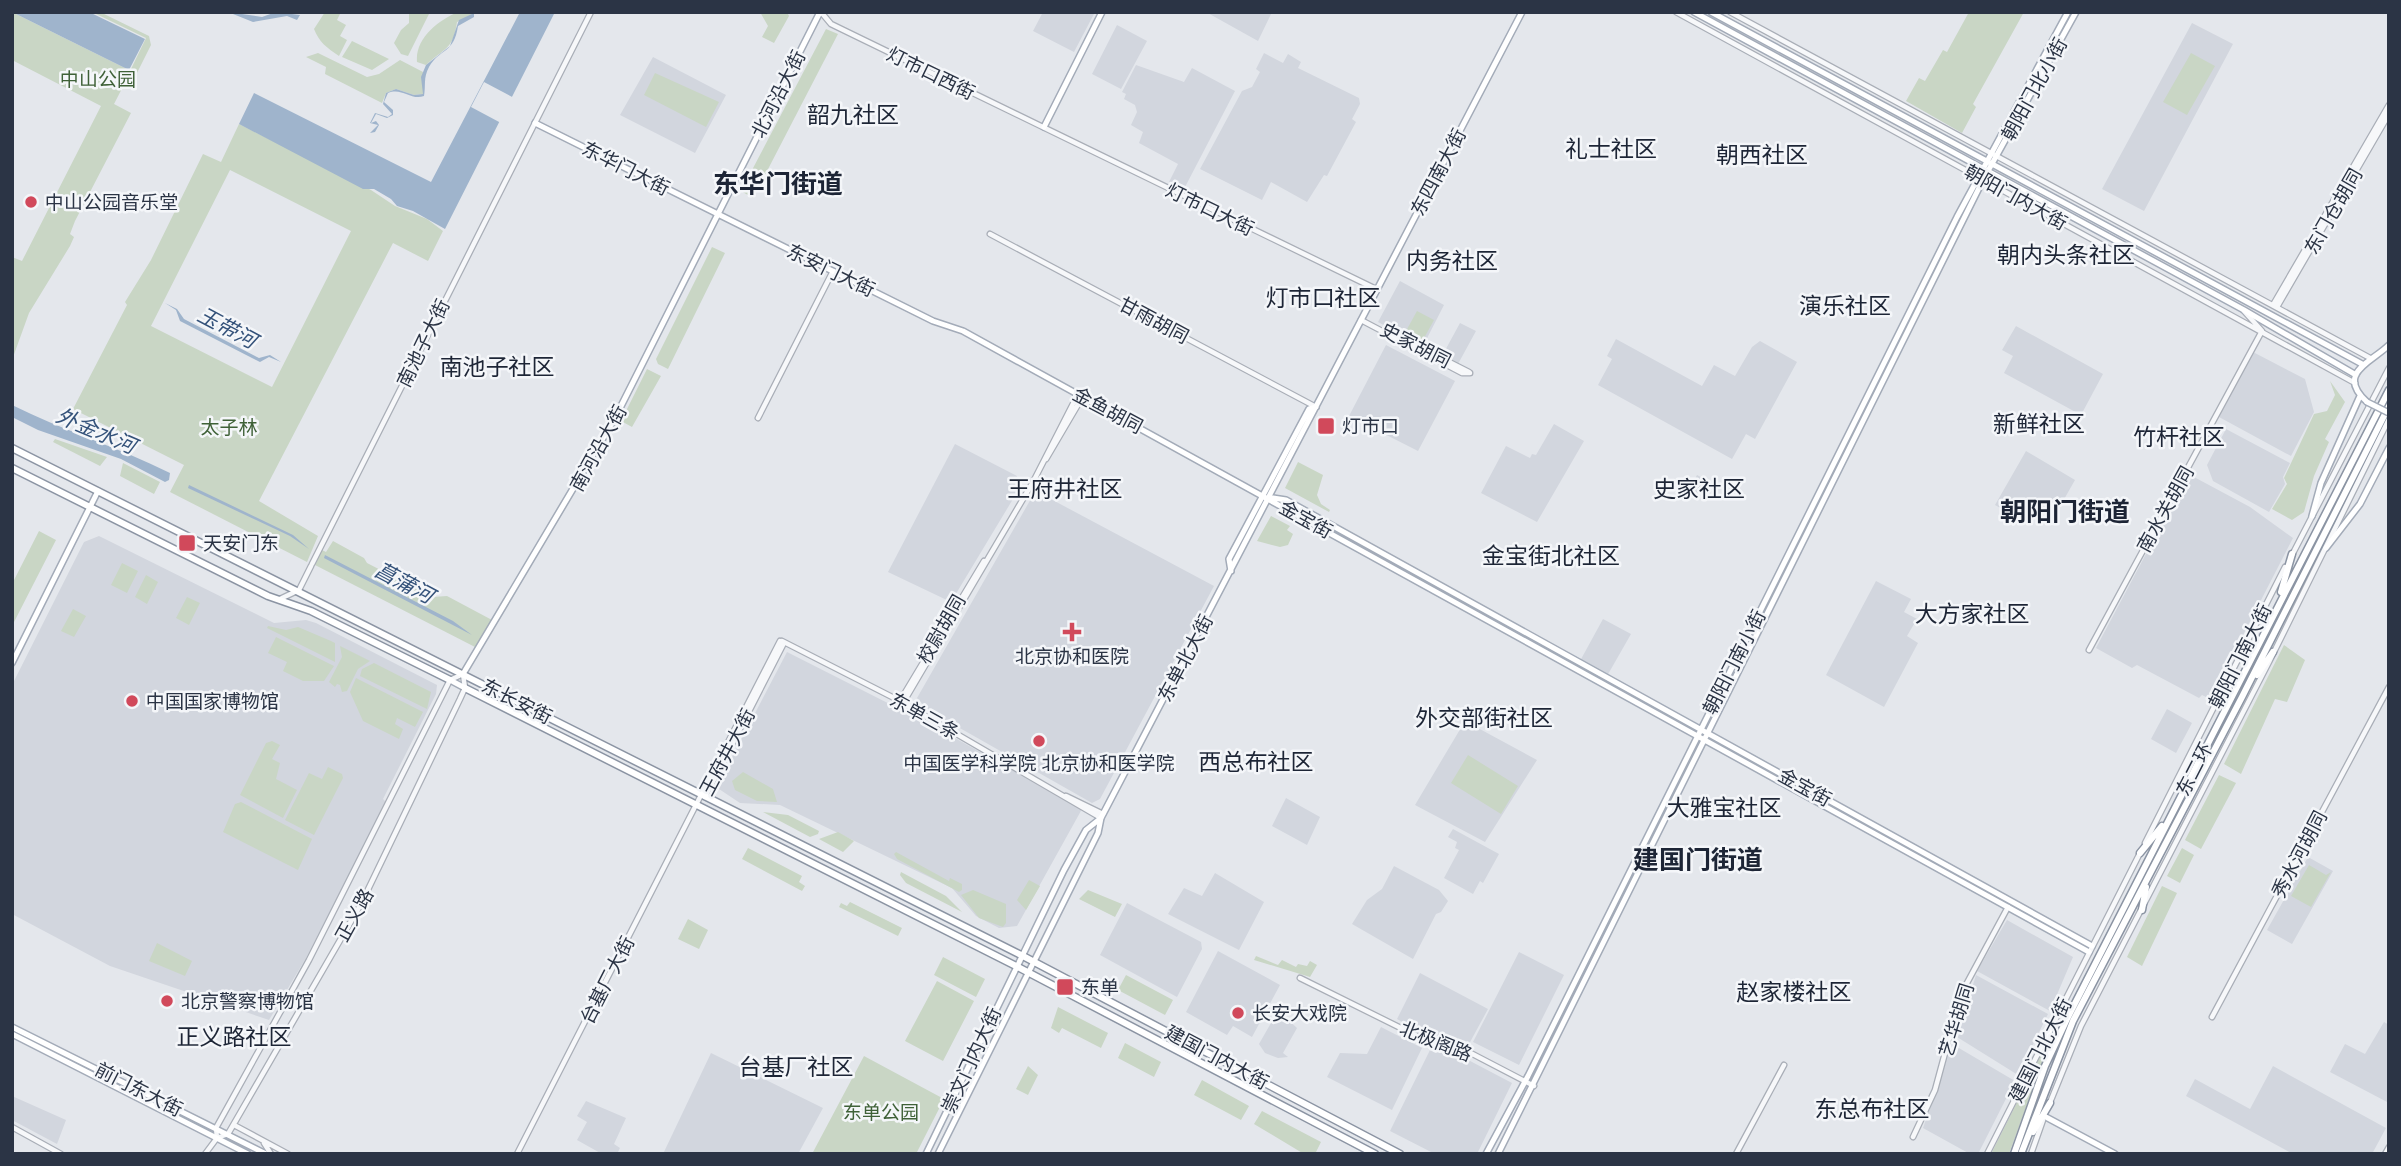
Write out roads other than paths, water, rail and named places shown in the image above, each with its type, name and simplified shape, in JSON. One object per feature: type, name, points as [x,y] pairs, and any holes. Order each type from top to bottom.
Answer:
[{"type":"highway","name":"东二环","points":[[2014,1154],[2045,1066],[2169,817],[2389,390]]},
{"type":"highway","name":"东二环","points":[[2022,1151],[2073,1021],[2389,406]]},
{"type":"highway","name":"东长安街","points":[[12,448],[1021,955]]},
{"type":"highway","name":"东长安街","points":[[12,468],[450,680]]},
{"type":"highway","points":[[2276,608],[2292,554]]},
{"type":"highway","points":[[2242,696],[2273,652]]},
{"type":"highway","name":"东长安街","points":[[465,688],[1016,967]]},
{"type":"highway","points":[[2140,853],[2169,817]]},
{"type":"highway","points":[[2142,910],[2148,878]]},
{"type":"highway","name":"建国门内大街","points":[[1021,955],[1400,1154]]},
{"type":"highway","name":"建国门内大街","points":[[1016,967],[1375,1154]]},
{"type":"highway","points":[[2045,1066],[2049,1032]]},
{"type":"highway","points":[[2022,1151],[2049,1103]]},
{"type":"main road","name":"北河沿大街","points":[[717,214],[821,12]]},
{"type":"main road","points":[[1044,127],[1102,12]]},
{"type":"main road","name":"东四南大街","points":[[1267,496],[1317,407],[1522,12]]},
{"type":"main road","name":"朝阳门内大街","points":[[1694,12],[2244,310],[2356,375]]},
{"type":"main road","name":"朝阳门内大街","points":[[1711,12],[2362,364]]},
{"type":"main road","name":"朝阳门北小街","points":[[1984,171],[2068,12]]},
{"type":"main road","name":"朝阳门北小街","points":[[1993,155],[2076,12]]},
{"type":"main road","name":"东华门大街","points":[[535,123],[717,214]]},
{"type":"main road","name":"朝阳门南小街","points":[[1486,1154],[1702,735],[1984,171]]},
{"type":"main road","name":"东安门大街","points":[[717,214],[945,326]]},
{"type":"main road","name":"南河沿大街","points":[[463,674],[615,418],[717,214]]},
{"type":"main road","name":"金鱼胡同","points":[[945,326],[964,331],[1267,496]]},
{"type":"main road","points":[[2389,345],[2362,364],[2355,383],[2360,396],[2389,413]]},
{"type":"main road","points":[[2379,354],[2388,357]]},
{"type":"main road","points":[[2312,516],[2321,483],[2360,396]]},
{"type":"main road","points":[[2326,548],[2360,504],[2389,448]]},
{"type":"main road","points":[[12,663],[98,491]]},
{"type":"main road","name":"金宝街","points":[[1267,496],[1286,499],[2008,907],[2091,949]]},
{"type":"main road","name":"东单北大街","points":[[1033,962],[1098,833],[1102,816],[1231,572],[1267,496]]},
{"type":"main road","name":"东长安街","points":[[450,680],[465,688]]},
{"type":"main road","name":"朝阳门南小街","points":[[1498,1154],[1534,1086],[1702,735]]},
{"type":"main road","name":"金宝街","points":[[1702,735],[2091,949]]},
{"type":"main road","name":"东单北大街","points":[[1021,955],[1086,830],[1102,816]]},
{"type":"main road","name":"崇文门内大街","points":[[926,1154],[1021,955]]},
{"type":"main road","name":"崇文门内大街","points":[[938,1154],[1033,962]]},
{"type":"main road","name":"前门东大街","points":[[12,1027],[268,1154]]},
{"type":"main road","name":"前门东大街","points":[[12,1034],[248,1154]]},
{"type":"main road","points":[[2044,1115],[2115,1154]]},
{"type":"street","name":"南池子大街","points":[[299,590],[591,12]]},
{"type":"street","name":"灯市口西街","points":[[821,12],[831,24],[1044,127]]},
{"type":"street","name":"朝阳门内大街","points":[[1676,12],[2355,383]]},
{"type":"street","name":"朝阳门内大街","points":[[1730,12],[2370,358]]},
{"type":"street","points":[[2275,306],[2389,105]]},
{"type":"street","name":"东门仓胡同","points":[[2275,306],[2389,114]]},
{"type":"street","name":"灯市口大街","points":[[1044,127],[1376,289]]},
{"type":"street","name":"甘雨胡同","points":[[990,234],[1317,407]]},
{"type":"street","points":[[758,418],[834,270]]},
{"type":"street","points":[[2244,310],[2262,331]]},
{"type":"street","points":[[1362,318],[1462,373],[1470,373]]},
{"type":"street","name":"南水关胡同","points":[[2089,650],[2262,331]]},
{"type":"street","name":"朝阳门南大街","points":[[2091,949],[2389,368]]},
{"type":"street","name":"校尉胡同","points":[[902,702],[979,565],[986,560],[1081,395]]},
{"type":"street","name":"朝阳门南大街","points":[[2116,960],[2389,419]]},
{"type":"street","points":[[279,599],[299,590]]},
{"type":"street","name":"东单三条","points":[[782,641],[902,702],[1102,816]]},
{"type":"street","name":"王府井大街","points":[[695,806],[705,795],[782,641]]},
{"type":"street","points":[[450,680],[463,674],[465,688]]},
{"type":"street","name":"正义路","points":[[216,1128],[309,960],[450,680]]},
{"type":"street","name":"正义路","points":[[228,1134],[362,904],[465,688]]},
{"type":"street","name":"秀水河胡同","points":[[2212,1017],[2387,689]]},
{"type":"street","name":"台基厂大街","points":[[517,1154],[695,806]]},
{"type":"street","name":"艺华胡同","points":[[1913,1137],[1935,1090],[1961,994],[2008,907]]},
{"type":"street","name":"建国门北大街","points":[[1987,1154],[2091,949]]},
{"type":"street","name":"建国门北大街","points":[[2031,1154],[2081,1026],[2116,960]]},
{"type":"street","name":"北极阁路","points":[[1300,978],[1431,1043],[1461,1048],[1534,1086]]},
{"type":"street","points":[[1735,1154],[1784,1065]]},
{"type":"street","points":[[234,1125],[288,1154]]},
{"type":"street","points":[[12,1127],[61,1154]]},
{"type":"street","points":[[216,1128],[217,1138]]},
{"type":"street","points":[[205,1154],[217,1138],[228,1134]]},
{"type":"street","points":[[263,1141],[268,1154]]},
{"type":"street","points":[[2385,1154],[2389,1146]]},
{"type":"water","points":[[12,12],[89,12],[145,39],[129,70]]},
{"type":"water","points":[[228,12],[262,17],[276,12],[300,15],[297,20],[287,16],[253,22]]},
{"type":"water","points":[[520,12],[555,12],[445,229],[413,211],[397,206],[374,189],[363,189],[239,124],[254,93],[431,182]]},
{"type":"water","points":[[474,13],[474,17],[458,26],[450,46],[459,20]]},
{"type":"water","points":[[450,46],[429,67],[424,96],[388,93],[384,102],[393,110],[393,115],[387,118],[376,114],[371,123],[376,121],[379,125],[375,132],[370,133],[378,125],[370,123],[375,113],[388,117],[392,114],[383,104],[386,93],[396,89],[414,95],[423,94],[421,77],[426,65]]},
{"type":"water","points":[[165,303],[177,309],[184,319],[259,358],[270,355],[281,362],[269,357],[260,362],[252,358],[180,321],[176,310]]},
{"type":"water","points":[[12,405],[170,473],[169,480],[165,482],[121,459],[38,430],[12,417]]},
{"type":"water","points":[[189,485],[293,535],[309,549],[290,536],[188,488]]},
{"type":"water","points":[[325,555],[453,621],[472,635],[324,558]]},
{"type":"place","name":"中山公园音乐堂","points":[[31,202]]},
{"type":"place","name":"灯市口","points":[[1326,426]]},
{"type":"place","name":"天安门东","points":[[187,543]]},
{"type":"place","name":"北京协和医院","points":[[1072,632]]},
{"type":"place","name":"中国国家博物馆","points":[[132,701]]},
{"type":"place","name":"中国医学科学院 北京协和医学院","points":[[1039,741]]},
{"type":"place","name":"东单","points":[[1065,987]]},
{"type":"place","name":"北京警察博物馆","points":[[167,1001]]},
{"type":"place","name":"长安大戏院","points":[[1238,1013]]},
{"type":"district","name":"韶九社区","points":[[853,115]]},
{"type":"district","name":"礼士社区","points":[[1611,149]]},
{"type":"district","name":"朝西社区","points":[[1762,155]]},
{"type":"district","name":"东华门街道","points":[[778,184]]},
{"type":"district","name":"朝内头条社区","points":[[2066,255]]},
{"type":"district","name":"内务社区","points":[[1452,261]]},
{"type":"district","name":"灯市口社区","points":[[1323,298]]},
{"type":"district","name":"演乐社区","points":[[1845,306]]},
{"type":"district","name":"南池子社区","points":[[497,367]]},
{"type":"district","name":"新鲜社区","points":[[2039,424]]},
{"type":"district","name":"竹杆社区","points":[[2179,437]]},
{"type":"district","name":"王府井社区","points":[[1065,489]]},
{"type":"district","name":"史家社区","points":[[1699,489]]},
{"type":"district","name":"朝阳门街道","points":[[2065,512]]},
{"type":"district","name":"金宝街北社区","points":[[1551,556]]},
{"type":"district","name":"大方家社区","points":[[1972,614]]},
{"type":"district","name":"外交部街社区","points":[[1484,718]]},
{"type":"district","name":"西总布社区","points":[[1256,762]]},
{"type":"district","name":"大雅宝社区","points":[[1724,808]]},
{"type":"district","name":"建国门街道","points":[[1698,860]]},
{"type":"district","name":"赵家楼社区","points":[[1794,992]]},
{"type":"district","name":"正义路社区","points":[[234,1037]]},
{"type":"district","name":"台基厂社区","points":[[796,1067]]},
{"type":"district","name":"东总布社区","points":[[1872,1109]]},
{"type":"park label","name":"中山公园","points":[[98,79]]},
{"type":"park label","name":"太子林","points":[[229,427]]},
{"type":"park label","name":"东单公园","points":[[881,1112]]},
{"type":"water label","name":"玉带河","points":[[227,328]]},
{"type":"water label","name":"外金水河","points":[[96,431]]},
{"type":"water label","name":"菖蒲河","points":[[404,583]]}]
